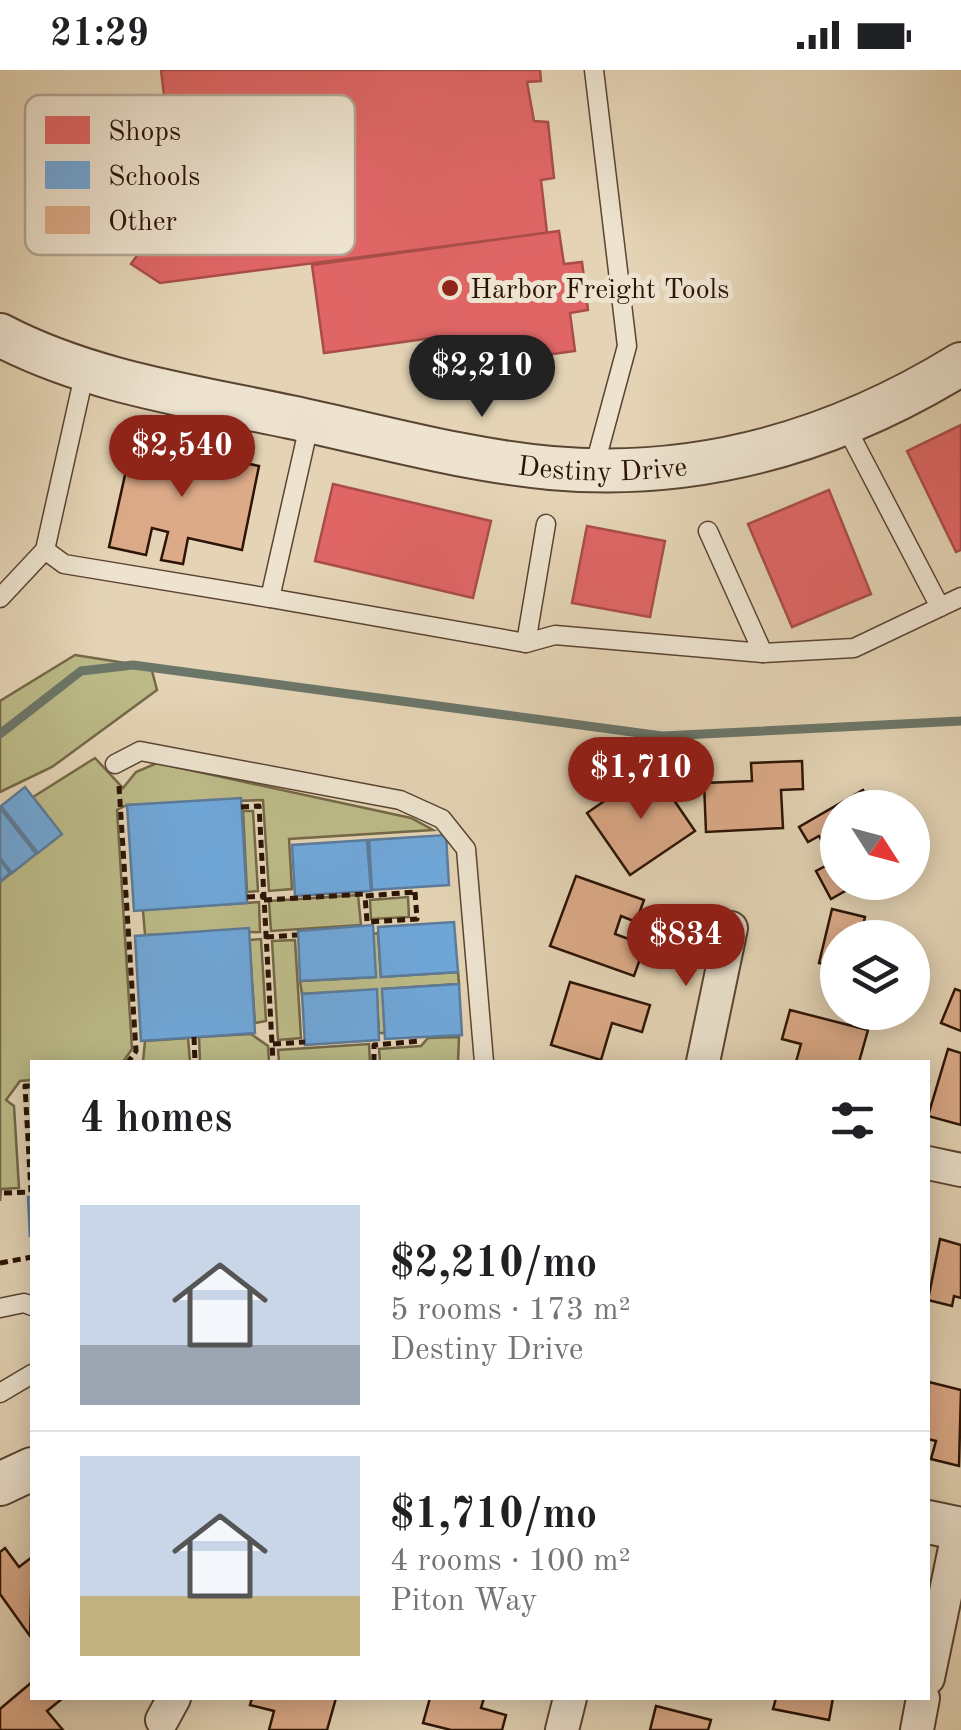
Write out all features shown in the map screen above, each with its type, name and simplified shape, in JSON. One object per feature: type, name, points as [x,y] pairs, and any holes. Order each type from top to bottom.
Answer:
[{"type":"street","name":"Destiny Drive","points":[[0,335],[85,370],[502,461],[594,470],[691,466],[754,454],[846,425],[904,398],[961,364]]},
{"type":"street","points":[[703,1060],[730,928]]},
{"type":"street","points":[[930,1162],[961,1170]]},
{"type":"street","points":[[0,1484],[30,1470]]},
{"type":"street","points":[[930,1664],[949,1527]]},
{"type":"street","points":[[562,1730],[570,1700]]},
{"type":"street","points":[[916,1730],[924,1700]]},
{"type":"lane","points":[[594,70],[627,346],[594,470]]},
{"type":"lane","points":[[0,598],[45,550],[85,370]]},
{"type":"lane","points":[[270,598],[310,421]]},
{"type":"lane","points":[[846,425],[940,607]]},
{"type":"lane","points":[[526,644],[546,524]]},
{"type":"lane","points":[[708,530],[764,653]]},
{"type":"lane","points":[[45,550],[64,564],[526,644],[555,635],[764,653],[854,648],[961,596]]},
{"type":"lane","points":[[115,764],[140,751],[400,800],[442,819],[466,848],[484,1060]]},
{"type":"lane","points":[[0,1308],[7,1304],[30,1306]]},
{"type":"lane","points":[[0,1393],[30,1375]]},
{"type":"path","points":[[115,764],[123,813],[136,1051],[129,1060]]},
{"type":"path","points":[[241,807],[259,806],[273,1060]]},
{"type":"path","points":[[247,897],[415,892],[416,920],[367,922],[365,896]]},
{"type":"path","points":[[266,937],[297,935]]},
{"type":"path","points":[[194,1037],[196,1060]]},
{"type":"path","points":[[374,1060],[374,1045],[421,1041]]},
{"type":"path","points":[[272,1044],[305,1042]]},
{"type":"path","points":[[30,1086],[25,1086],[30,1157]]},
{"type":"path","points":[[4,1193],[30,1192]]},
{"type":"path","points":[[0,1263],[30,1257]]},
{"type":"shaded area","points":[[75,655],[151,667],[157,690],[52,767],[0,792],[0,701]]},
{"type":"shaded area","points":[[95,758],[123,788],[136,772],[157,763],[411,818],[433,830],[289,839],[292,889],[269,891],[263,800],[127,805],[117,810],[132,1049],[124,1060],[30,1060],[30,1080],[20,1081],[6,1100],[14,1106],[19,1188],[1,1189],[0,1201],[0,882],[61,834],[33,797]]},
{"type":"shaded area","points":[[243,811],[253,811],[258,891],[247,892]]},
{"type":"shaded area","points":[[358,895],[361,925],[271,931],[269,901]]},
{"type":"shaded area","points":[[408,897],[409,917],[371,919],[370,900]]},
{"type":"shaded area","points":[[259,902],[260,932],[145,935],[143,910]]},
{"type":"shaded area","points":[[378,933],[381,977],[458,972],[459,984],[383,989],[385,1033],[379,1033],[376,990],[302,994],[300,981],[375,977],[373,934]]},
{"type":"shaded area","points":[[261,939],[266,1021],[255,1023],[249,940]]},
{"type":"shaded area","points":[[295,940],[301,1038],[278,1040],[272,941]]},
{"type":"shaded area","points":[[251,1034],[268,1046],[269,1060],[200,1060],[199,1037]]},
{"type":"shaded area","points":[[459,1037],[458,1060],[380,1060],[379,1049],[421,1046],[428,1038]]},
{"type":"shaded area","points":[[188,1038],[190,1060],[143,1060],[145,1041]]},
{"type":"shaded area","points":[[369,1044],[370,1060],[279,1060],[278,1050]]},
{"type":"building: Shops","points":[[161,70],[540,70],[541,81],[527,82],[534,121],[548,122],[554,178],[541,180],[547,233],[160,283],[131,264],[137,255],[355,255],[355,95],[164,95]]},
{"type":"building: Shops","name":"Harbor Freight Tools","points":[[559,231],[564,264],[582,262],[588,310],[570,313],[575,351],[443,369],[439,337],[324,353],[312,265]]},
{"type":"building: Shops","points":[[961,425],[961,550],[956,552],[907,451]]},
{"type":"building: Shops","points":[[333,484],[491,521],[473,598],[315,561]]},
{"type":"building: Shops","points":[[829,490],[871,594],[792,627],[748,524]]},
{"type":"building: Shops","points":[[587,526],[665,541],[650,617],[572,603]]},
{"type":"building: Schools","points":[[25,787],[62,834],[38,853],[1,806]]},
{"type":"building: Schools","points":[[241,798],[247,903],[134,911],[127,805]]},
{"type":"building: Schools","points":[[0,808],[36,854],[12,873],[0,858]]},
{"type":"building: Schools","points":[[446,835],[449,885],[372,890],[369,840]]},
{"type":"building: Schools","points":[[367,840],[371,891],[295,896],[292,845]]},
{"type":"building: Schools","points":[[0,860],[10,873],[0,882]]},
{"type":"building: Schools","points":[[454,922],[458,972],[381,977],[378,927]]},
{"type":"building: Schools","points":[[373,925],[376,977],[300,981],[298,931]]},
{"type":"building: Schools","points":[[249,928],[255,1033],[141,1041],[135,936]]},
{"type":"building: Schools","points":[[459,984],[462,1035],[385,1039],[382,989]]},
{"type":"building: Schools","points":[[377,989],[379,1040],[305,1045],[302,994]]},
{"type":"building: Other","points":[[133,439],[259,466],[242,550],[188,538],[183,564],[161,560],[168,532],[152,528],[146,555],[109,547]]},
{"type":"building: Other","points":[[802,761],[803,789],[781,790],[783,828],[706,832],[704,783],[752,781],[751,763]]},
{"type":"building: Other","points":[[652,768],[695,831],[630,875],[587,813]]},
{"type":"building: Other","points":[[820,815],[820,838],[808,842],[799,827]]},
{"type":"building: Other","points":[[576,876],[644,900],[636,922],[621,916],[615,934],[645,945],[634,976],[550,946]]},
{"type":"building: Other","points":[[832,909],[865,917],[864,920],[829,920]]},
{"type":"building: Other","points":[[570,982],[650,1005],[642,1032],[612,1023],[601,1060],[551,1045]]},
{"type":"building: Other","points":[[955,989],[961,991],[961,1031],[941,1023]]},
{"type":"building: Other","points":[[790,1010],[820,1018],[820,1030],[868,1030],[860,1060],[797,1060],[801,1044],[782,1039]]},
{"type":"building: Other","points":[[948,1049],[961,1053],[961,1125],[930,1117]]},
{"type":"building: Other","points":[[940,1239],[961,1245],[961,1298],[954,1296],[952,1306],[930,1300]]},
{"type":"building: Other","points":[[930,1382],[961,1390],[959,1466],[931,1459],[936,1441],[930,1440]]},
{"type":"building: Other","points":[[5,1548],[19,1567],[30,1559],[30,1636],[0,1594],[0,1552]]},
{"type":"building: Other","points":[[30,1684],[30,1700],[61,1700],[47,1711],[63,1730],[0,1730],[0,1709]]},
{"type":"building: Other","points":[[251,1700],[335,1700],[327,1730],[269,1730],[274,1711],[250,1705]]},
{"type":"building: Other","points":[[429,1700],[483,1700],[481,1708],[506,1715],[502,1730],[451,1730],[423,1723]]},
{"type":"building: Other","points":[[775,1700],[833,1700],[829,1720],[773,1709]]},
{"type":"building: Other","points":[[656,1706],[711,1720],[708,1730],[650,1730]]},
{"type":"waterway","points":[[0,734],[81,671],[133,665],[662,736],[961,721]]},
{"type":"place","name":"Harbor Freight Tools","points":[[450,288]]}]
